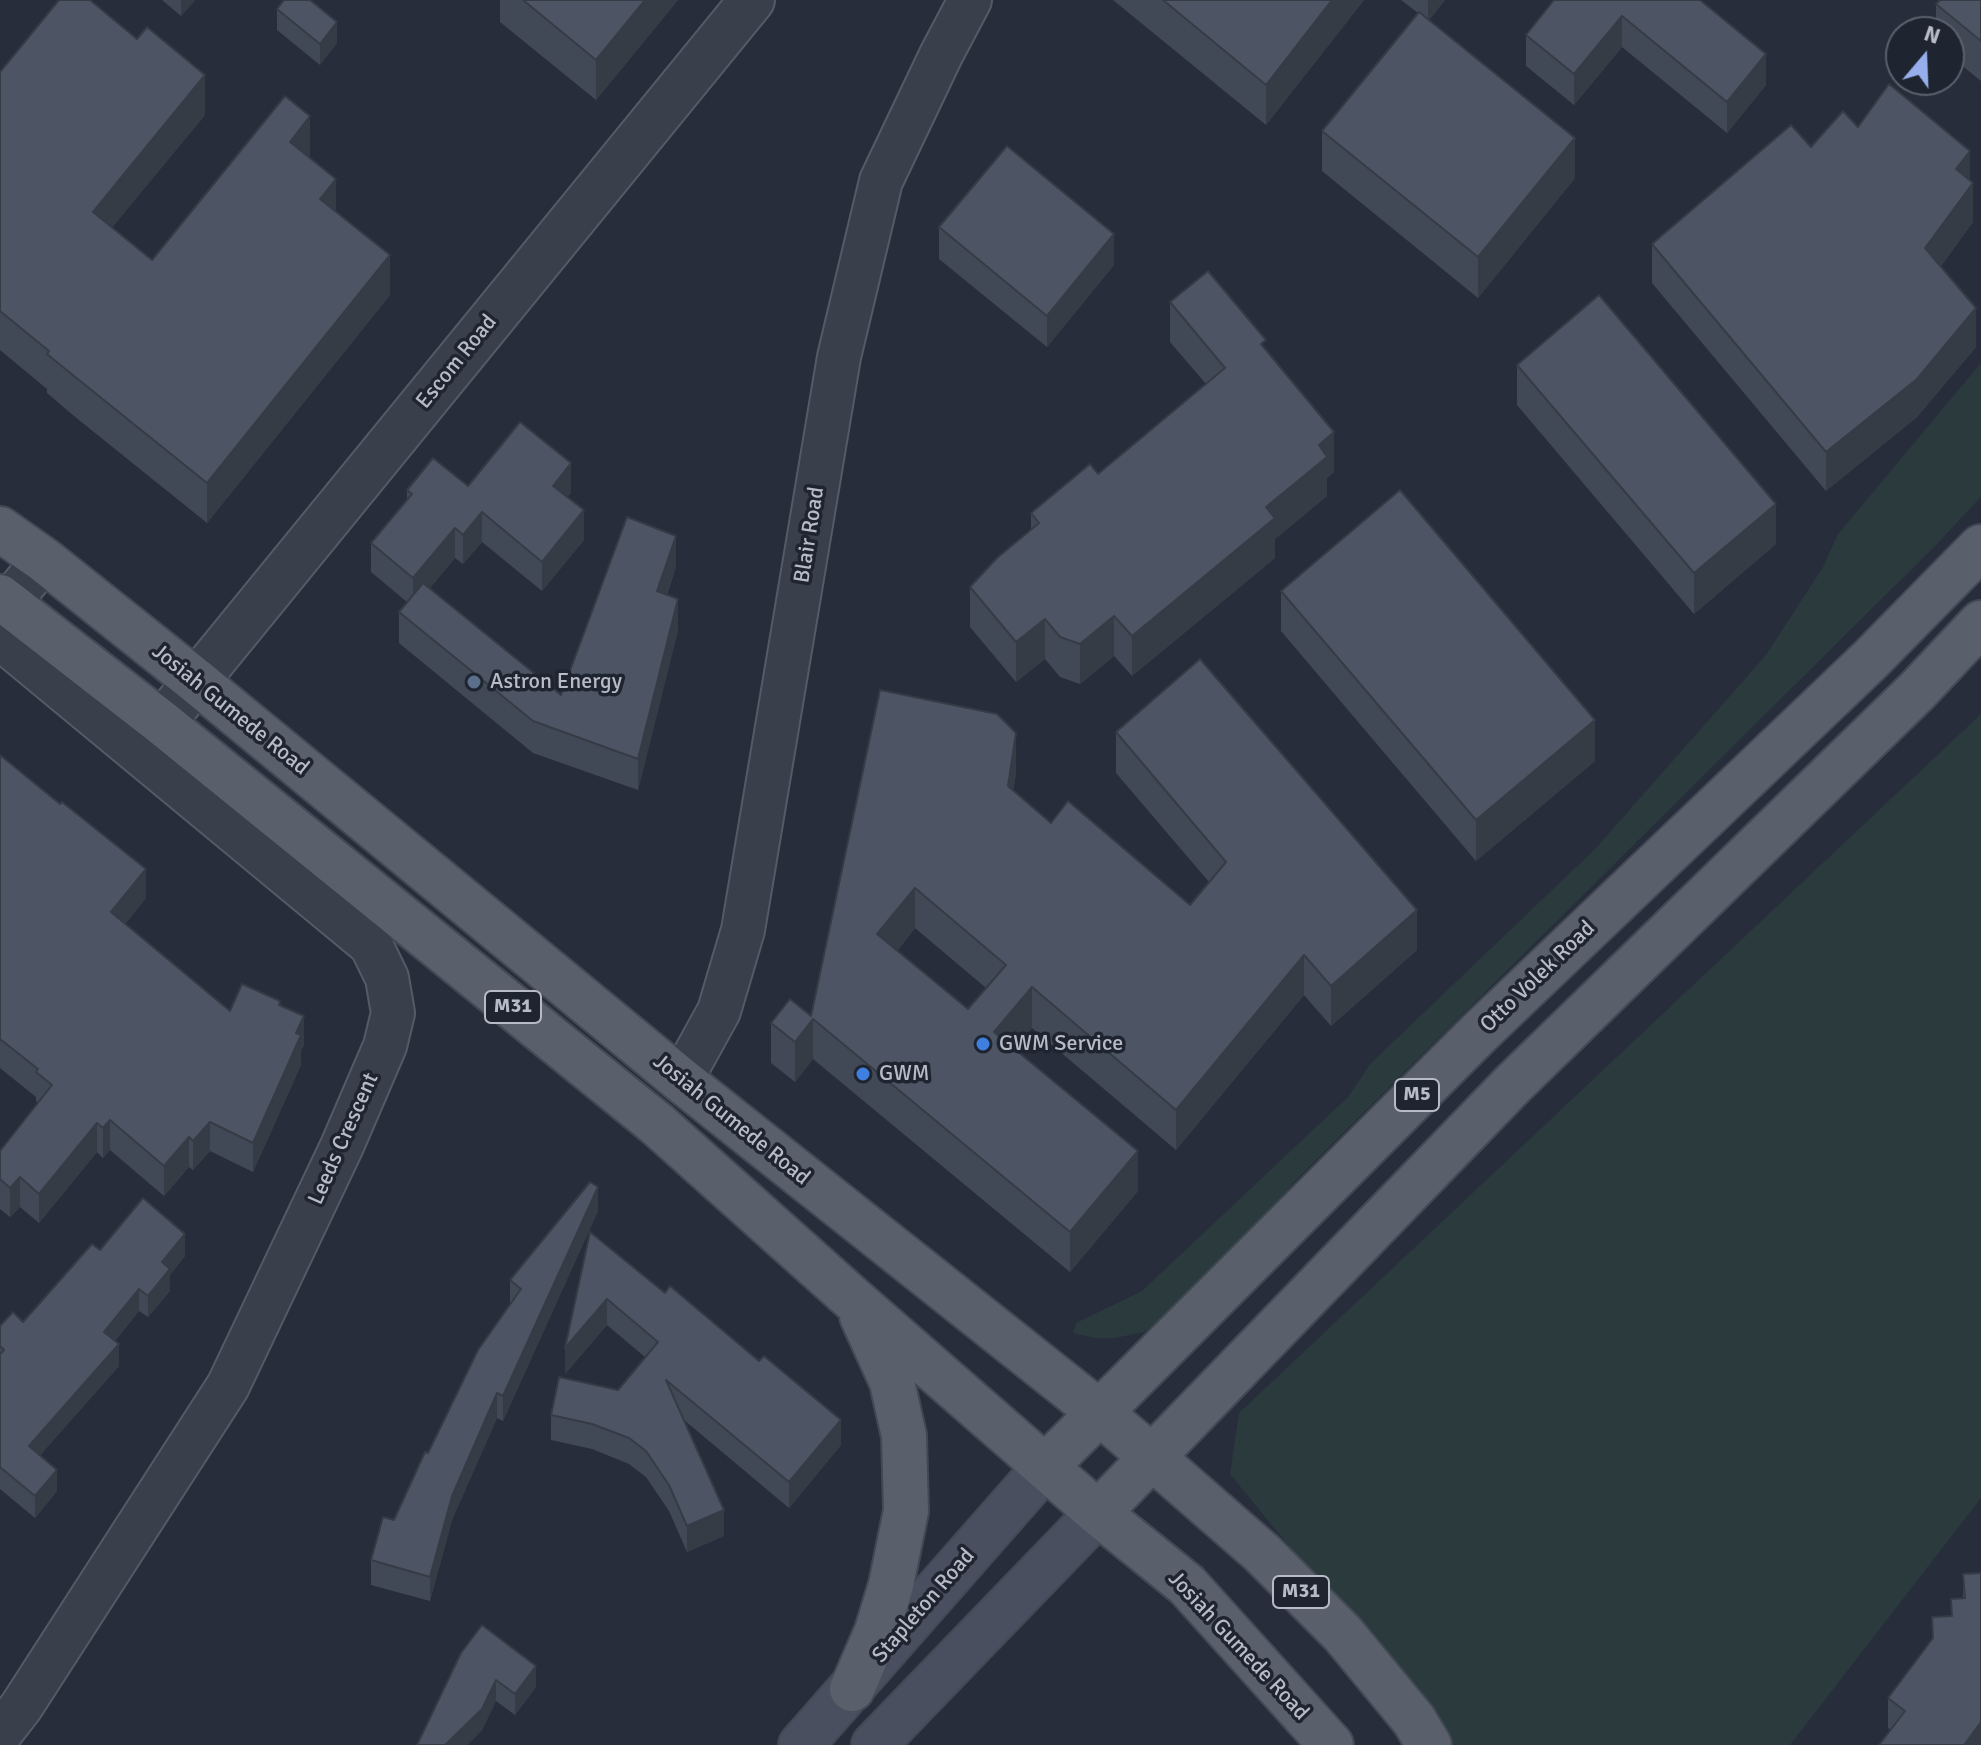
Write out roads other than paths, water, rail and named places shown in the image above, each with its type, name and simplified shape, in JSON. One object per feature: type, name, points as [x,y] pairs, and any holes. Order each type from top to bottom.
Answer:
[{"type":"main road","name":"Josiah Gumede Road","points":[[0,529],[44,560],[196,681],[681,1080],[1099,1412],[1262,1553],[1343,1634],[1414,1720],[1429,1745]]},
{"type":"main road","name":"Otto Volek Road","points":[[1099,1412],[1479,1033],[1871,659],[1981,547]]},
{"type":"main road","name":"Josiah Gumede Road","points":[[2,613],[162,723],[657,1124],[1098,1513],[1187,1585],[1331,1745]]},
{"type":"main road","points":[[874,1745],[1513,1084],[1917,691],[1981,623]]},
{"type":"main road","points":[[852,1689],[877,1631],[891,1585],[906,1511],[904,1436],[892,1382],[855,1301]]},
{"type":"main road","name":"M5","points":[[1046,1466],[1099,1412]]},
{"type":"main road","name":"Stapleton Road","points":[[801,1745],[1046,1466]]},
{"type":"street","name":"Escom Road","points":[[162,723],[752,0]]},
{"type":"street","name":"Blair Road","points":[[681,1080],[719,1011],[743,930],[839,357],[881,181],[970,0]]},
{"type":"street","points":[[2,613],[44,560]]},
{"type":"street","name":"Leeds Crescent","points":[[0,1734],[21,1707],[228,1386],[342,1146],[385,1046],[393,1013],[387,978],[371,945],[2,613]]},
{"type":"place","name":"Astron Energy","points":[[474,682]]},
{"type":"place","name":"GWM Service","points":[[983,1044]]},
{"type":"place","name":"GWM","points":[[863,1074]]}]
